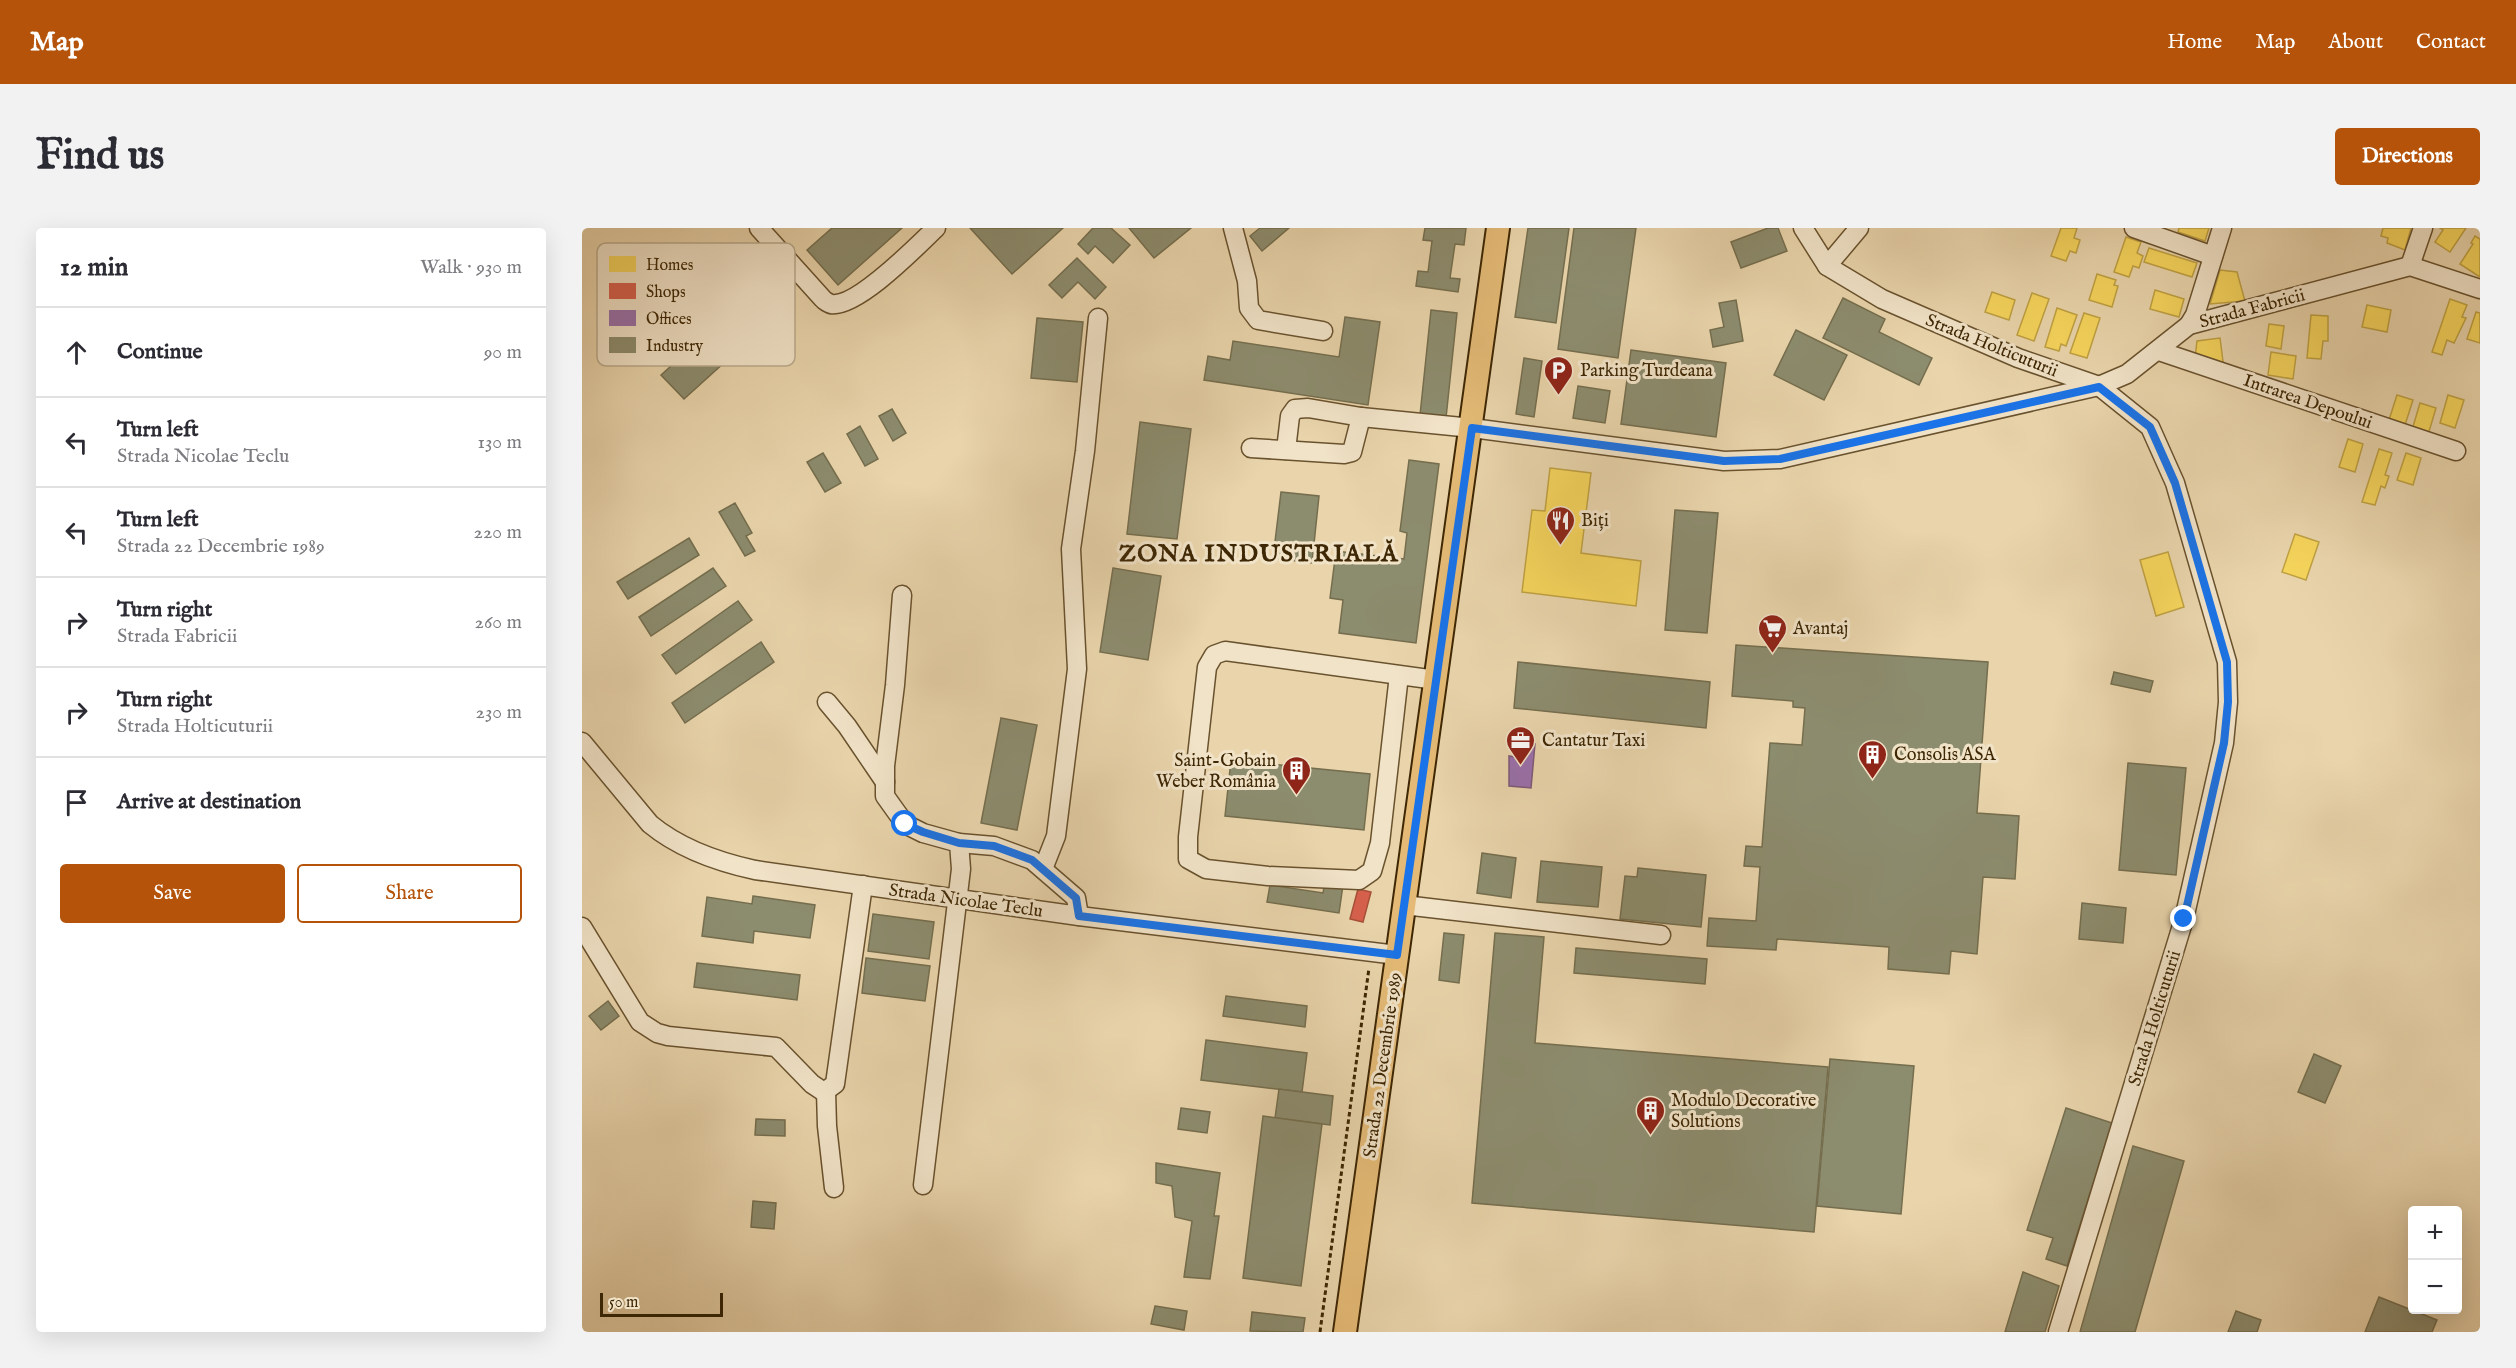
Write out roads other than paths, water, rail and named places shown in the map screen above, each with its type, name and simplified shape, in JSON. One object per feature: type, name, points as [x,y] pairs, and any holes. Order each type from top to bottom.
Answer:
[{"type":"main road","name":"Strada 22 Decembrie 1989","points":[[1345,1332],[1498,228]]},
{"type":"street","points":[[759,228],[773,243]]},
{"type":"street","points":[[795,268],[830,304],[845,302],[867,290],[936,228]]},
{"type":"street","points":[[1233,228],[1247,281],[1249,308],[1258,320],[1323,331]]},
{"type":"street","points":[[1803,228],[1827,266],[1859,228]]},
{"type":"street","points":[[2134,228],[2213,256]]},
{"type":"street","points":[[2189,325],[2195,315],[2222,228]]},
{"type":"street","points":[[2423,228],[2410,266],[2480,289]]},
{"type":"street","name":"Strada Holticuturii","points":[[1827,266],[1893,305],[2018,357],[2099,387],[2150,427],[2175,483],[2227,662],[2228,702],[2224,743],[2184,919],[2058,1332]]},
{"type":"street","name":"Strada Fabricii","points":[[1286,450],[1290,416],[1295,409],[1308,408],[1361,417],[1472,428],[1724,461],[1780,459],[2099,387],[2127,374],[2189,325],[2410,266]]},
{"type":"street","points":[[1043,869],[1056,836],[1077,669],[1071,549],[1085,451],[1098,318]]},
{"type":"street","name":"Intrarea Depoului","points":[[2159,351],[2456,451]]},
{"type":"street","points":[[1251,448],[1344,454],[1352,452],[1361,417]]},
{"type":"street","points":[[902,595],[895,685],[885,766],[885,796],[905,824],[923,832],[959,843],[994,846],[1032,860],[1076,898],[1079,916]]},
{"type":"street","points":[[1399,675],[1380,843],[1372,871],[1359,880],[1268,876],[1206,869],[1188,859],[1188,837],[1207,668],[1214,655],[1225,651],[1436,680]]},
{"type":"street","points":[[827,702],[847,726],[885,782]]},
{"type":"street","name":"Strada Nicolae Teclu","points":[[582,742],[658,831],[725,864],[1079,916],[1397,955]]},
{"type":"street","points":[[923,1185],[958,898],[961,868],[959,843]]},
{"type":"street","points":[[582,927],[640,1022],[657,1033],[668,1036],[776,1047],[812,1084],[824,1092],[835,1084],[863,885]]},
{"type":"street","points":[[1404,905],[1660,935]]},
{"type":"street","points":[[826,1091],[834,1188]]},
{"type":"place","name":"Parking Turdeana","points":[[1559,396]]},
{"type":"place","name":"Biți","points":[[1560,546]]},
{"type":"place","name":"Avantaj","points":[[1772,654]]},
{"type":"place","name":"Cantatur Taxi","points":[[1521,766]]},
{"type":"place","name":"Consolis ASA","points":[[1873,780]]},
{"type":"place","name":"Saint-Gobain Weber România","points":[[1297,796]]},
{"type":"place","name":"Modulo Decorative Solutions","points":[[1650,1136]]},
{"type":"district","name":"ZONA INDUSTRIALĂ","points":[[1259,553]]}]
